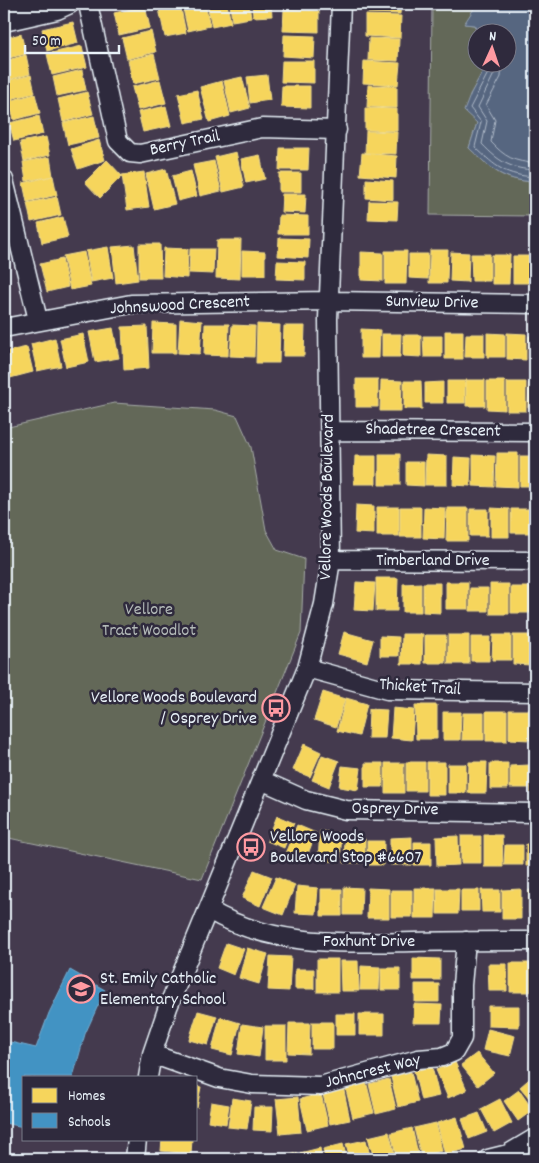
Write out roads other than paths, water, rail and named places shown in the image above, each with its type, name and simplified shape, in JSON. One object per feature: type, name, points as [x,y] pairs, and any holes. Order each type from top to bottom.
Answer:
[{"type":"street","points":[[4,8],[21,4]]},
{"type":"street","points":[[4,22],[57,10],[70,4]]},
{"type":"street","name":"Berry Trail","points":[[88,4],[118,141],[130,153],[140,154],[262,128],[338,130]]},
{"type":"street","name":"Vellore Woods Boulevard","points":[[148,1076],[152,1054],[168,1007],[307,668],[318,631],[331,560],[329,301],[338,130],[341,4]]},
{"type":"street","points":[[4,180],[38,320]]},
{"type":"street","name":"Sunview Drive","points":[[329,301],[535,304]]},
{"type":"street","name":"Johnswood Crescent","points":[[4,328],[38,320],[131,304],[329,301]]},
{"type":"street","name":"Shadetree Crescent","points":[[330,431],[535,432]]},
{"type":"street","name":"Timberland Drive","points":[[331,560],[535,561]]},
{"type":"street","name":"Thicket Trail","points":[[307,668],[387,690],[535,692]]},
{"type":"street","name":"Osprey Drive","points":[[261,780],[306,800],[346,810],[535,813]]},
{"type":"street","name":"Foxhunt Drive","points":[[209,910],[223,918],[302,941],[353,943],[535,941]]},
{"type":"street","name":"Johncrest Way","points":[[152,1054],[219,1078],[252,1084],[320,1086],[418,1059],[442,1057],[454,1052],[462,1038],[462,985],[466,941]]},
{"type":"street","points":[[488,1159],[508,1154],[535,1138]]},
{"type":"street","points":[[135,1159],[137,1140]]},
{"type":"water","points":[[477,4],[535,4],[535,182],[514,179],[498,172],[469,148],[477,123],[464,111],[482,72],[516,72],[516,22],[466,22],[466,24],[464,24]]},
{"type":"place","name":"Vellore Woods Boulevard / Osprey Drive","points":[[276,708]]},
{"type":"place","name":"Vellore Woods Boulevard Stop #6607","points":[[251,847]]},
{"type":"place","name":"St. Emily Catholic Elementary School","points":[[81,989]]},
{"type":"park label","name":"Vellore Tract Woodlot","points":[[149,620]]}]
